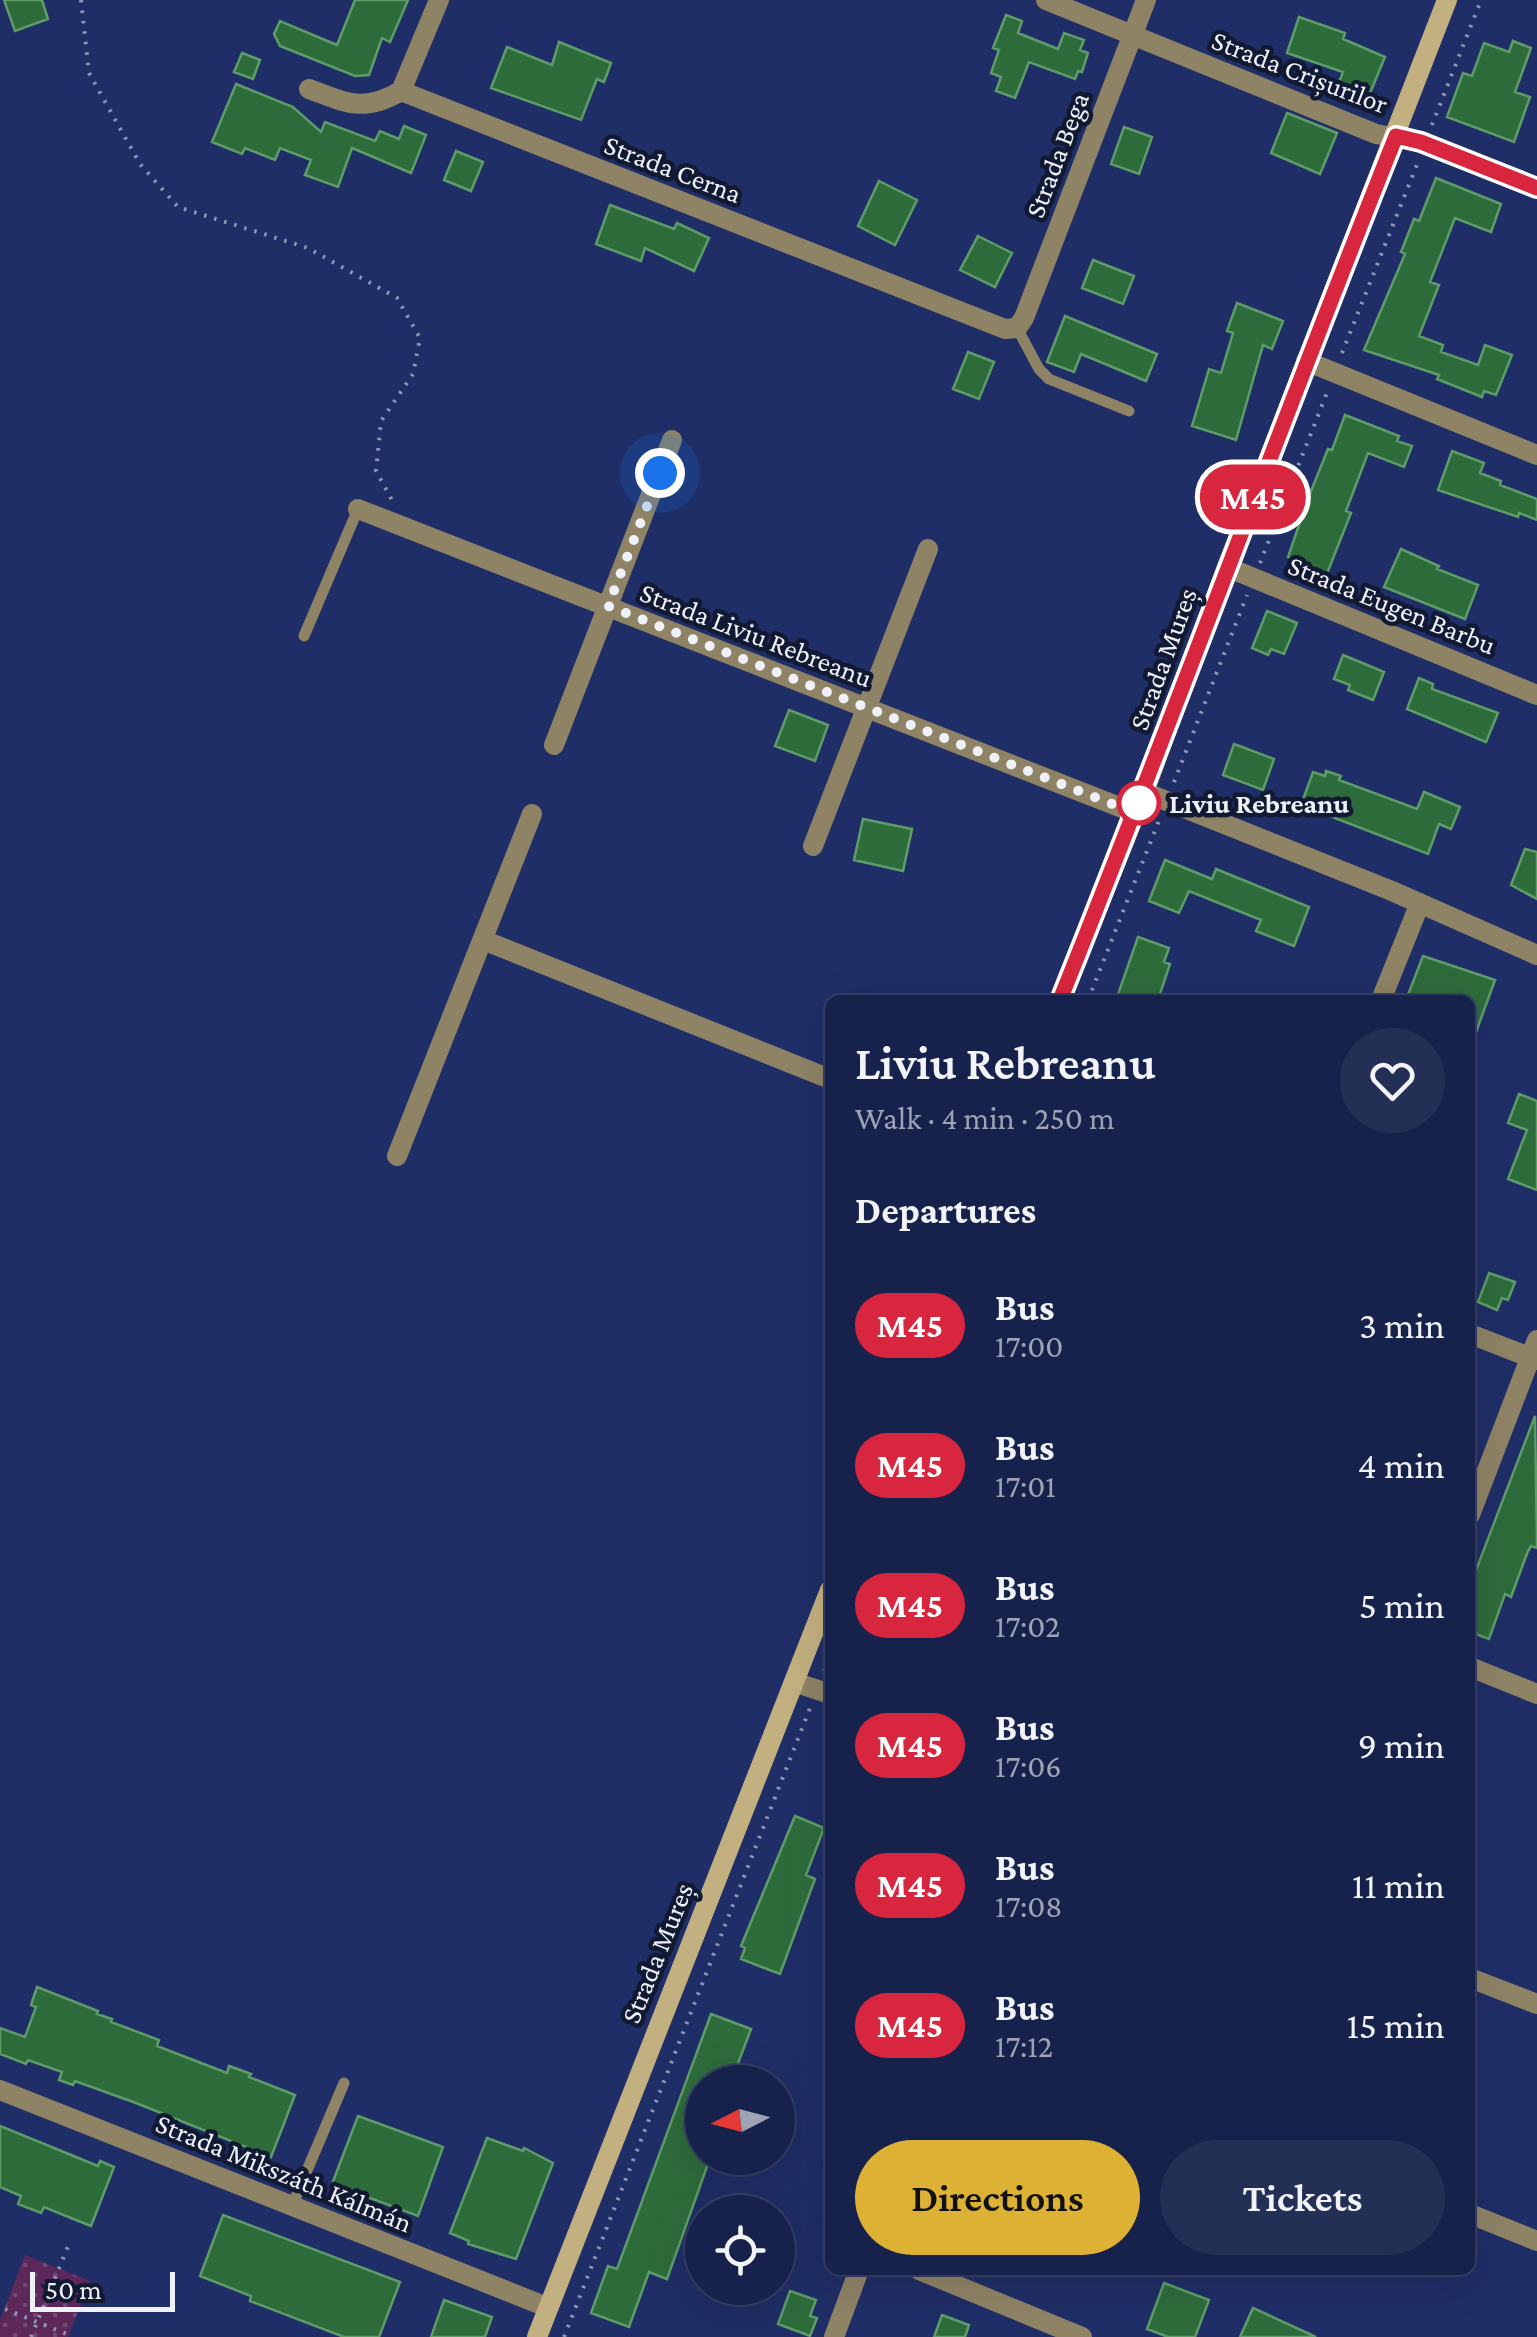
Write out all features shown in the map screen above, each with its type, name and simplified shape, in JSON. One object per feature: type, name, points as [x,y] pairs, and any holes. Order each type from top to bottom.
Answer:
[{"type":"street","points":[[309,89],[366,106],[401,92],[439,0]]},
{"type":"street","name":"Strada Crișurilor","points":[[1046,0],[1376,134],[1425,144],[1537,188]]},
{"type":"street","name":"Strada Bega","points":[[1017,328],[1146,0]]},
{"type":"street","name":"Strada Mureș","points":[[1062,995],[1144,792],[1226,567],[1447,0]]},
{"type":"street","name":"Strada Cerna","points":[[401,92],[1006,329],[1017,328]]},
{"type":"street","points":[[1306,361],[1537,455]]},
{"type":"street","points":[[554,745],[672,440]]},
{"type":"street","name":"Strada Liviu Rebreanu","points":[[358,508],[1135,813]]},
{"type":"street","points":[[813,846],[928,549]]},
{"type":"street","name":"Strada Eugen Barbu","points":[[1226,567],[1537,695]]},
{"type":"street","points":[[1144,792],[1537,955]]},
{"type":"street","points":[[397,1156],[532,814]]},
{"type":"street","points":[[1384,995],[1420,904]]},
{"type":"street","points":[[482,940],[825,1077]]},
{"type":"street","points":[[1475,1335],[1535,1352],[1475,1502]]},
{"type":"street","name":"Strada Mureș","points":[[537,2337],[825,1603]]},
{"type":"street","points":[[1475,1669],[1537,1694]]},
{"type":"street","points":[[794,1682],[824,1692]]},
{"type":"street","points":[[1475,1980],[1537,2004]]},
{"type":"street","name":"Strada Mikszáth Kálmán","points":[[0,2090],[547,2307]]},
{"type":"street","points":[[1475,2216],[1537,2240]]},
{"type":"street","points":[[834,2337],[857,2275]]},
{"type":"street","points":[[931,2275],[1082,2337]]},
{"type":"lane","points":[[1017,328],[1038,369],[1049,379],[1128,412]]},
{"type":"lane","points":[[304,636],[358,508]]},
{"type":"lane","points":[[292,2206],[344,2082]]},
{"type":"path","points":[[82,0],[89,72],[140,164],[178,206],[308,248],[397,298],[420,338],[413,374],[381,421],[376,471],[408,528]]},
{"type":"path","points":[[1090,995],[1482,0]]},
{"type":"path","points":[[564,2337],[824,1692]]},
{"type":"path","points":[[31,2337],[69,2244]]},
{"type":"path","points":[[4,2308],[69,2335]]},
{"type":"shaded area","points":[[25,2255],[90,2281],[68,2337],[0,2337],[0,2320]]},
{"type":"building","points":[[4,0],[42,0],[48,19],[15,31]]},
{"type":"building","points":[[355,0],[408,0],[390,42],[382,38],[369,75],[355,76],[280,46],[274,34],[280,21],[337,45]]},
{"type":"building","points":[[1006,15],[1022,21],[1018,33],[1058,49],[1064,33],[1084,40],[1080,50],[1088,53],[1082,72],[1078,71],[1075,79],[1029,62],[1015,98],[996,91],[1001,77],[991,73],[999,50],[993,48]]},
{"type":"building","points":[[1299,17],[1345,33],[1343,39],[1385,57],[1368,98],[1338,85],[1343,72],[1287,53]]},
{"type":"building","points":[[1513,41],[1531,48],[1515,92],[1530,97],[1514,142],[1447,117],[1463,73],[1472,76],[1484,43],[1509,52]]},
{"type":"building","points":[[559,42],[611,63],[604,82],[597,79],[581,120],[491,88],[507,47],[552,65]]},
{"type":"building","points":[[242,53],[260,60],[253,79],[234,72]]},
{"type":"building","points":[[236,84],[293,107],[321,132],[325,122],[375,141],[380,131],[399,139],[404,126],[426,135],[411,173],[352,148],[338,187],[305,175],[311,160],[280,148],[275,160],[245,148],[242,154],[212,142]]},
{"type":"building","points":[[1287,113],[1337,133],[1320,174],[1271,153]]},
{"type":"building","points":[[1124,127],[1152,137],[1139,174],[1111,164]]},
{"type":"building","points":[[456,151],[483,162],[471,191],[444,180]]},
{"type":"building","points":[[1436,178],[1501,204],[1491,232],[1455,218],[1430,282],[1439,285],[1419,336],[1443,345],[1441,352],[1478,365],[1485,345],[1512,355],[1496,395],[1484,391],[1482,397],[1437,379],[1439,375],[1364,350],[1405,254],[1401,252],[1414,219],[1419,221]]},
{"type":"building","points":[[879,181],[917,200],[895,245],[858,226]]},
{"type":"building","points":[[610,205],[674,229],[677,223],[709,238],[694,271],[645,248],[641,261],[596,244]]},
{"type":"building","points":[[978,236],[1012,253],[995,287],[960,270]]},
{"type":"building","points":[[1093,260],[1134,276],[1123,304],[1082,288]]},
{"type":"building","points":[[1237,303],[1283,321],[1272,349],[1263,345],[1236,440],[1192,426],[1209,369],[1221,373],[1233,333],[1227,331]]},
{"type":"building","points":[[1065,316],[1157,354],[1146,381],[1081,354],[1074,372],[1047,362]]},
{"type":"building","points":[[968,352],[994,362],[979,399],[953,389]]},
{"type":"building","points":[[1345,415],[1399,436],[1397,441],[1412,446],[1404,467],[1368,453],[1346,511],[1351,513],[1324,581],[1302,572],[1305,564],[1288,557],[1309,496]]},
{"type":"building","points":[[1452,451],[1484,463],[1480,473],[1501,481],[1500,485],[1537,499],[1537,520],[1438,490]]},
{"type":"building","points":[[1401,549],[1478,585],[1465,619],[1384,587]]},
{"type":"building","points":[[1267,611],[1297,623],[1284,654],[1271,649],[1268,655],[1252,648]]},
{"type":"building","points":[[1343,655],[1384,672],[1373,700],[1348,690],[1350,685],[1334,679]]},
{"type":"building","points":[[1419,678],[1433,684],[1432,689],[1498,713],[1486,742],[1407,709]]},
{"type":"building","points":[[789,710],[828,725],[815,761],[775,746]]},
{"type":"building","points":[[1234,744],[1274,759],[1263,790],[1223,775]]},
{"type":"building","points":[[1326,771],[1341,776],[1339,780],[1417,809],[1424,792],[1460,807],[1451,829],[1439,824],[1428,854],[1301,805],[1313,772],[1325,776]]},
{"type":"building","points":[[863,819],[912,829],[903,871],[854,860]]},
{"type":"building","points":[[1525,849],[1537,852],[1537,899],[1511,885]]},
{"type":"building","points":[[1165,860],[1212,879],[1216,869],[1309,907],[1294,946],[1256,931],[1261,920],[1189,891],[1179,913],[1149,901]]},
{"type":"building","points":[[1138,937],[1169,948],[1164,962],[1170,964],[1160,995],[1118,995]]},
{"type":"building","points":[[1423,956],[1495,980],[1475,1035],[1475,995],[1408,995]]},
{"type":"building","points":[[1519,1094],[1537,1101],[1537,1190],[1508,1179],[1527,1130],[1508,1123]]},
{"type":"building","points":[[1489,1273],[1515,1282],[1508,1300],[1502,1298],[1497,1310],[1478,1302]]},
{"type":"building","points":[[1535,1416],[1537,1548],[1531,1546],[1528,1551],[1511,1597],[1505,1594],[1489,1639],[1475,1634],[1475,1573]]},
{"type":"building","points":[[795,1816],[824,1828],[806,1875],[815,1879],[780,1974],[741,1959],[745,1948],[741,1946]]},
{"type":"building","points":[[37,1987],[159,2040],[157,2046],[227,2073],[229,2066],[295,2095],[271,2157],[136,2103],[75,2081],[73,2085],[59,2080],[62,2072],[0,2054],[0,2028],[25,2037],[36,2007],[31,2005]]},
{"type":"building","points":[[711,2014],[751,2029],[737,2065],[692,2065]]},
{"type":"building","points":[[685,2085],[685,2175],[704,2175],[697,2195],[685,2195],[685,2228],[667,2279],[649,2272],[629,2327],[591,2313],[608,2266],[617,2269]]},
{"type":"building","points":[[358,2116],[443,2147],[418,2216],[332,2184]]},
{"type":"building","points":[[0,2126],[98,2166],[100,2161],[114,2167],[91,2226],[44,2207],[41,2213],[18,2204],[21,2196],[0,2187]]},
{"type":"building","points":[[487,2138],[523,2151],[524,2148],[553,2163],[516,2259],[468,2244],[469,2241],[450,2233]]},
{"type":"building","points":[[223,2215],[400,2282],[379,2337],[344,2337],[250,2301],[251,2296],[200,2276]]},
{"type":"building","points":[[1164,2283],[1209,2300],[1195,2337],[1168,2337],[1147,2329]]},
{"type":"building","points":[[795,2293],[816,2300],[810,2316],[817,2318],[810,2336],[778,2324],[785,2305],[795,2305]]},
{"type":"building","points":[[444,2300],[492,2317],[485,2337],[431,2337]]},
{"type":"building","points":[[1253,2308],[1316,2337],[1240,2337]]},
{"type":"building","points":[[942,2315],[969,2325],[965,2337],[934,2337]]},
{"type":"bus line","name":"M45","points":[[1062,995],[1396,136],[1421,142],[1537,188]]},
{"type":"place","name":"Liviu Rebreanu","points":[[1139,803]]},
{"type":"route","points":[[660,473],[608,606],[1135,813],[1139,803]]}]
